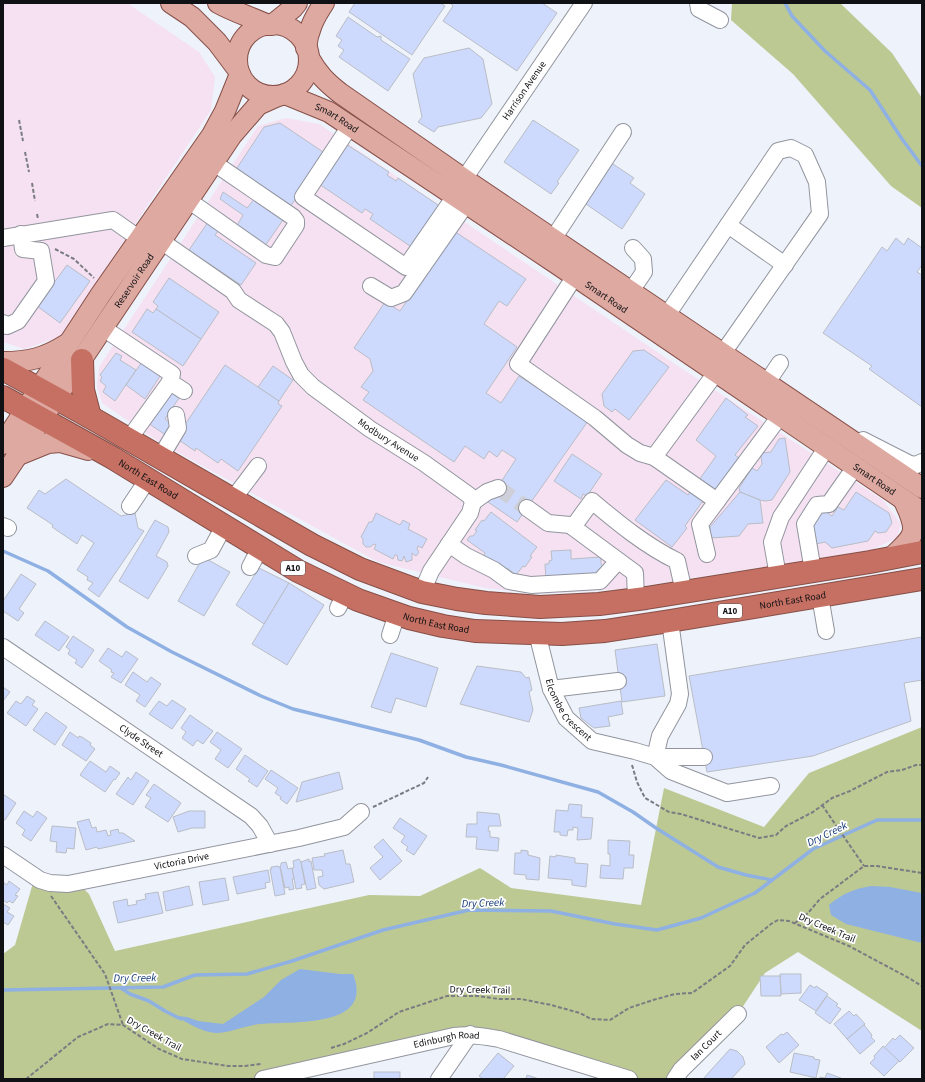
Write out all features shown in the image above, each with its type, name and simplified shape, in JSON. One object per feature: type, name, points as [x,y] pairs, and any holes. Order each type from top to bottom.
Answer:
[{"type":"highway","points":[[76,351],[83,390],[90,417]]},
{"type":"highway","points":[[3,369],[48,393],[336,558],[360,569],[422,592],[478,602],[534,607],[591,604],[684,592],[922,552]]},
{"type":"highway","name":"North East Road","points":[[3,397],[148,479],[260,548],[342,601],[358,600],[409,618],[443,626],[474,631],[562,634],[605,631],[922,579]]},
{"type":"highway","points":[[422,592],[421,599],[423,604],[439,611],[464,617],[493,631]]},
{"type":"highway","points":[[534,607],[537,633]]},
{"type":"main road","points":[[171,3],[192,17],[217,42],[249,86],[257,92],[267,96],[281,95],[296,87],[304,77],[307,71],[307,37],[310,26],[324,3]]},
{"type":"main road","points":[[218,3],[231,10],[270,25],[287,27],[299,36],[308,53]]},
{"type":"main road","points":[[239,72],[238,54],[244,38],[252,31],[270,25],[293,8],[297,3]]},
{"type":"main road","name":"Smart Road","points":[[308,53],[316,71],[322,79],[462,193],[575,276],[922,512]]},
{"type":"main road","name":"Reservoir Road","points":[[76,351],[103,328],[219,122],[233,92],[239,72]]},
{"type":"main road","name":"Reservoir Road","points":[[3,477],[10,450],[76,351],[152,243],[188,200],[240,126],[251,113],[258,105],[281,95]]},
{"type":"main road","name":"Smart Road","points":[[281,95],[321,108],[462,193],[553,239],[922,488]]},
{"type":"main road","points":[[3,362],[19,362],[38,358],[51,353],[76,351]]},
{"type":"main road","points":[[10,450],[60,442],[113,458]]},
{"type":"main road","points":[[891,558],[907,543],[913,533],[912,518],[904,501]]},
{"type":"street","name":"Harrison Avenue","points":[[462,193],[584,3]]},
{"type":"street","points":[[698,3],[699,9],[720,20]]},
{"type":"street","points":[[350,126],[303,197],[406,267],[462,193]]},
{"type":"street","points":[[553,239],[623,132]]},
{"type":"street","points":[[654,457],[716,372],[725,354],[820,214],[816,182],[804,155],[791,148],[778,151],[667,315]]},
{"type":"street","points":[[188,200],[266,255],[275,257],[284,244],[296,225],[296,221],[293,216],[214,162]]},
{"type":"street","points":[[371,286],[391,298],[404,293],[462,193]]},
{"type":"street","name":"Modbury Avenue","points":[[3,238],[22,242],[113,220],[233,291],[239,300],[276,324],[282,332],[301,375],[313,387],[370,429],[466,492],[473,502]]},
{"type":"street","points":[[728,225],[785,265]]},
{"type":"street","points":[[3,323],[7,326],[18,321],[46,281],[41,251],[22,242]]},
{"type":"street","points":[[631,291],[644,272],[643,259],[633,248]]},
{"type":"street","points":[[575,276],[518,364],[595,418],[627,445],[640,453],[654,457],[717,500]]},
{"type":"street","points":[[103,328],[172,374],[170,382],[129,439]]},
{"type":"street","points":[[756,399],[780,363]]},
{"type":"street","points":[[170,382],[184,391]]},
{"type":"street","points":[[160,458],[178,428],[176,415]]},
{"type":"street","points":[[707,554],[700,524],[780,416]]},
{"type":"street","points":[[838,431],[868,441],[910,464],[916,465],[922,463]]},
{"type":"street","points":[[778,576],[772,542],[781,517],[827,447]]},
{"type":"street","points":[[234,500],[258,466]]},
{"type":"street","points":[[813,571],[804,524],[817,505],[829,504],[855,467]]},
{"type":"street","points":[[130,506],[148,479]]},
{"type":"street","points":[[422,592],[431,571],[470,513],[473,502],[487,492],[498,488]]},
{"type":"street","points":[[574,527],[592,501],[664,554],[677,561],[684,592]]},
{"type":"street","points":[[527,508],[548,523],[570,525],[574,527],[635,573],[636,599]]},
{"type":"street","points":[[196,556],[211,550],[224,526]]},
{"type":"street","points":[[449,544],[466,556],[494,570],[509,580],[531,585],[600,581],[618,561]]},
{"type":"street","points":[[250,567],[260,548]]},
{"type":"street","points":[[820,596],[826,630]]},
{"type":"street","points":[[390,635],[397,614]]},
{"type":"street","points":[[655,758],[660,736],[678,704],[680,694],[670,621]]},
{"type":"street","name":"Elcombe Crescent","points":[[537,633],[551,689],[566,718],[592,741],[635,751],[655,758]]},
{"type":"street","name":"Clyde Street","points":[[3,647],[251,816],[260,826],[270,844]]},
{"type":"street","points":[[551,689],[618,681]]},
{"type":"street","points":[[655,758],[704,757]]},
{"type":"street","points":[[655,758],[671,771],[727,793],[771,786]]},
{"type":"street","name":"Victoria Drive","points":[[3,855],[40,880],[50,883],[68,884],[270,844],[344,827],[361,812]]},
{"type":"street","name":"Ian Court","points":[[675,1079],[681,1070],[738,1014]]},
{"type":"street","points":[[439,1079],[470,1034]]},
{"type":"street","name":"Edinburgh Road","points":[[263,1079],[454,1036],[470,1034],[499,1039],[608,1076],[629,1079]]},
{"type":"path","points":[[19,120],[23,141]]},
{"type":"path","points":[[25,152],[29,172]]},
{"type":"path","points":[[32,183],[35,201]]},
{"type":"path","points":[[52,247],[74,259],[98,281]]},
{"type":"path","points":[[361,812],[424,783],[428,777]]},
{"type":"path","points":[[822,805],[864,866]]},
{"type":"path","points":[[795,923],[808,913],[820,899],[864,866],[878,866],[922,873]]},
{"type":"path","points":[[50,883],[47,891],[105,974],[123,1025]]},
{"type":"path","name":"Dry Creek Trail","points":[[330,1048],[344,1044],[367,1033],[399,1012],[447,996],[478,996],[498,999],[521,999],[580,1013],[591,1019],[610,1020],[630,1008],[653,1000],[675,994],[692,993],[730,966],[745,945],[778,920],[790,921],[860,951],[922,986]]},
{"type":"path","name":"Dry Creek Trail","points":[[26,1079],[78,1037],[108,1024],[123,1025],[159,1049],[182,1059],[228,1066],[245,1066],[266,1063]]},
{"type":"shaded area","points":[[3,3],[127,3],[199,52],[215,77],[211,110],[60,337],[24,349],[3,342]]},
{"type":"shaded area","points":[[286,118],[319,124],[678,366],[883,500],[901,524],[897,538],[871,550],[623,589],[538,594],[485,588],[378,562],[159,442],[102,403],[97,386],[99,367],[258,126]]},
{"type":"green space","points":[[732,3],[840,3],[892,53],[922,98],[922,208],[891,186],[793,74],[731,20]]},
{"type":"green space","points":[[922,727],[922,1031],[798,952],[765,973],[738,1014],[677,1079],[626,1079],[482,1035],[263,1079],[3,1079],[3,954],[15,945],[35,876],[77,882],[89,894],[115,951],[369,895],[420,896],[480,868],[511,888],[641,905],[664,788],[764,827],[809,773]]},
{"type":"water","points":[[871,886],[890,887],[922,893],[922,943],[846,924],[831,915],[829,905],[839,897],[849,892]]},
{"type":"water","points":[[300,969],[340,974],[353,974],[357,992],[352,1005],[341,1013],[326,1018],[291,1023],[260,1024],[220,1033],[199,1029],[176,1016],[187,1017],[198,1021],[223,1024],[264,997],[281,980]]},
{"type":"building","points":[[355,3],[440,3],[445,6],[412,55],[349,12]]},
{"type":"building","points":[[450,3],[542,3],[557,13],[517,71],[443,21],[453,6]]},
{"type":"building","points":[[348,17],[377,37],[381,36],[381,40],[410,59],[388,91],[339,57],[344,50],[338,46],[342,40],[336,36]]},
{"type":"building","points":[[469,48],[483,59],[492,104],[481,118],[438,127],[434,132],[418,122],[422,117],[413,74],[424,58]]},
{"type":"building","points":[[533,120],[579,150],[557,182],[559,183],[551,194],[504,162]]},
{"type":"building","points":[[280,123],[326,154],[290,207],[235,171],[264,127]]},
{"type":"building","points":[[346,144],[389,172],[387,175],[396,181],[398,178],[441,207],[413,248],[370,219],[373,214],[365,209],[362,213],[319,184]]},
{"type":"building","points":[[610,162],[634,178],[630,183],[645,194],[622,229],[583,202]]},
{"type":"building","points":[[223,192],[247,208],[255,198],[285,217],[265,246],[236,227],[243,215],[220,199]]},
{"type":"building","points":[[208,222],[220,229],[215,235],[256,263],[241,285],[189,250]]},
{"type":"building","points":[[454,231],[526,279],[507,306],[499,301],[484,324],[517,347],[486,393],[501,403],[519,376],[588,421],[517,522],[488,502],[516,459],[502,450],[497,457],[489,451],[484,459],[465,446],[454,462],[363,400],[369,392],[361,387],[373,371],[370,359],[354,348],[385,302],[400,311]]},
{"type":"building","points":[[896,238],[904,245],[908,238],[922,248],[922,265],[917,272],[922,275],[922,407],[869,369],[872,366],[823,333],[882,247],[887,251]]},
{"type":"building","points":[[67,265],[90,281],[60,323],[37,306]]},
{"type":"building","points":[[169,278],[219,312],[201,339],[156,309],[158,306],[153,302]]},
{"type":"building","points":[[147,309],[153,313],[156,309],[201,339],[183,366],[132,332]]},
{"type":"building","points":[[644,350],[669,367],[629,420],[615,409],[612,412],[604,406],[602,394],[633,351]]},
{"type":"building","points":[[116,353],[122,356],[120,360],[136,370],[115,401],[103,392],[106,386],[100,381],[102,377],[100,375]]},
{"type":"building","points":[[144,359],[162,373],[145,399],[126,385]]},
{"type":"building","points":[[225,365],[279,401],[278,404],[282,406],[238,471],[221,459],[218,463],[196,448],[195,451],[176,438]]},
{"type":"building","points":[[273,366],[293,380],[279,401],[258,387]]},
{"type":"building","points":[[170,392],[179,398],[165,419],[174,425],[167,436],[148,423]]},
{"type":"building","points":[[726,398],[748,415],[745,417],[758,426],[735,455],[741,460],[717,493],[699,480],[716,456],[696,440]]},
{"type":"building","points":[[785,438],[790,472],[772,500],[760,500],[740,492],[739,488],[752,468],[757,471],[762,464],[762,453],[771,452],[779,439]]},
{"type":"building","points":[[572,454],[602,474],[587,496],[583,494],[581,499],[554,481]]},
{"type":"building","points":[[66,479],[121,516],[135,513],[138,528],[144,531],[99,597],[88,589],[93,583],[87,580],[88,577],[77,570],[94,543],[82,535],[77,544],[52,527],[53,525],[27,508],[39,490],[45,494]]},
{"type":"building","points":[[666,480],[688,495],[693,488],[708,499],[705,503],[702,502],[685,526],[687,528],[672,547],[635,520]]},
{"type":"building","points":[[740,492],[760,500],[763,523],[748,524],[739,536],[711,538],[710,527]]},
{"type":"building","points":[[856,492],[889,513],[892,523],[886,532],[878,533],[875,531],[868,541],[832,548],[825,542],[816,544],[811,525],[822,509],[832,516],[838,507],[844,510]]},
{"type":"building","points":[[491,512],[537,547],[530,556],[532,557],[525,567],[523,566],[516,575],[507,568],[506,570],[483,557],[485,553],[467,540],[470,536],[473,536],[482,520],[484,521]]},
{"type":"building","points":[[376,513],[400,525],[403,520],[410,524],[408,529],[427,539],[422,548],[418,546],[417,549],[419,552],[416,556],[412,553],[412,560],[406,562],[404,556],[402,561],[398,560],[397,555],[395,555],[393,559],[374,549],[376,545],[374,544],[370,547],[366,547],[363,544],[363,539],[361,537],[369,522],[372,522]]},
{"type":"building","points":[[155,520],[168,527],[169,532],[156,556],[167,562],[168,566],[148,599],[119,581]]},
{"type":"building","points":[[571,550],[571,559],[601,557],[601,564],[612,575],[546,580],[545,564],[549,564],[549,561],[552,560],[551,551]]},
{"type":"building","points":[[203,557],[230,572],[204,616],[178,601]]},
{"type":"building","points":[[259,568],[289,583],[264,624],[236,605]]},
{"type":"building","points":[[21,574],[36,584],[19,609],[24,613],[18,621],[3,611],[3,601]]},
{"type":"building","points":[[289,583],[324,605],[287,665],[252,644]]},
{"type":"building","points":[[45,621],[69,637],[59,651],[35,635]]},
{"type":"building","points":[[73,636],[94,650],[82,668],[75,663],[77,660],[68,654],[70,650],[66,647]]},
{"type":"building","points":[[922,637],[922,680],[904,683],[911,721],[813,756],[707,772],[689,676]]},
{"type":"building","points":[[657,644],[665,696],[622,702],[615,650]]},
{"type":"building","points":[[108,648],[122,657],[126,651],[138,659],[121,683],[111,677],[114,673],[111,672],[112,670],[99,661]]},
{"type":"building","points":[[391,653],[438,668],[426,707],[396,698],[391,713],[371,707]]},
{"type":"building","points":[[477,666],[521,672],[526,678],[529,677],[532,690],[529,692],[533,710],[529,722],[460,704]]},
{"type":"building","points":[[133,672],[147,682],[151,677],[161,684],[145,707],[136,701],[140,695],[125,685]]},
{"type":"building","points":[[3,687],[10,692],[3,701]]},
{"type":"building","points":[[27,696],[35,701],[32,705],[38,709],[26,726],[7,713],[16,701],[21,704]]},
{"type":"building","points":[[172,700],[186,709],[172,729],[149,714],[159,701],[167,706]]},
{"type":"building","points":[[621,701],[623,714],[608,717],[610,726],[594,728],[581,718],[579,708]]},
{"type":"building","points":[[46,712],[67,727],[55,745],[33,730]]},
{"type":"building","points":[[190,715],[213,731],[203,744],[197,740],[193,746],[182,738],[186,732],[181,728]]},
{"type":"building","points":[[70,732],[78,738],[79,736],[82,737],[91,743],[90,745],[95,749],[86,761],[62,745]]},
{"type":"building","points":[[217,732],[242,749],[228,768],[215,759],[221,750],[210,742]]},
{"type":"building","points":[[245,755],[268,771],[257,787],[248,781],[250,779],[236,769]]},
{"type":"building","points":[[90,761],[106,772],[110,766],[120,773],[105,792],[80,775]]},
{"type":"building","points":[[271,770],[298,788],[287,804],[275,793],[278,788],[265,779]]},
{"type":"building","points":[[136,772],[149,781],[133,805],[116,794],[128,777],[131,780]]},
{"type":"building","points":[[339,772],[343,789],[296,802],[302,782]]},
{"type":"building","points":[[154,784],[181,803],[168,822],[145,807],[151,798],[146,795]]},
{"type":"building","points":[[3,794],[16,803],[5,820],[3,819]]},
{"type":"building","points":[[569,804],[582,805],[581,817],[593,818],[591,839],[577,840],[578,828],[573,827],[573,830],[568,830],[567,836],[560,835],[560,832],[554,832],[556,810],[568,811]]},
{"type":"building","points":[[24,811],[33,817],[37,811],[47,818],[31,841],[22,835],[25,830],[16,823]]},
{"type":"building","points":[[189,811],[205,811],[205,828],[192,828],[178,832],[173,817]]},
{"type":"building","points":[[477,812],[499,814],[501,826],[489,826],[488,831],[490,831],[490,837],[499,838],[498,851],[476,849],[477,837],[466,837],[467,824],[477,824]]},
{"type":"building","points":[[400,818],[427,836],[414,855],[406,850],[408,847],[401,842],[405,836],[393,828]]},
{"type":"building","points":[[89,819],[92,828],[96,827],[97,832],[106,830],[108,836],[111,835],[110,831],[118,829],[119,833],[123,833],[135,841],[86,850],[77,822]]},
{"type":"building","points":[[52,826],[76,828],[74,849],[67,848],[66,853],[56,852],[57,842],[50,841]]},
{"type":"building","points":[[383,839],[402,861],[380,880],[370,868],[383,857],[374,847]]},
{"type":"building","points":[[608,840],[630,841],[629,855],[634,855],[633,868],[624,868],[623,879],[600,878],[601,865],[610,866]]},
{"type":"building","points":[[343,850],[346,864],[350,864],[354,882],[324,889],[319,885],[318,877],[323,876],[322,870],[314,870],[312,858],[325,856],[324,854]]},
{"type":"building","points":[[521,850],[528,851],[528,855],[540,858],[539,880],[526,879],[526,875],[514,874],[515,853],[521,853]]},
{"type":"building","points":[[556,855],[575,858],[575,863],[588,864],[586,887],[572,885],[572,880],[548,878],[550,856],[556,857]]},
{"type":"building","points":[[299,859],[301,862],[305,884],[301,885],[302,888],[296,889],[292,868],[294,868],[293,861]]},
{"type":"building","points":[[309,859],[309,862],[311,861],[316,888],[307,890],[301,862]]},
{"type":"building","points":[[286,862],[288,869],[292,868],[294,879],[292,879],[294,889],[289,890],[289,887],[285,888],[280,866],[281,863]]},
{"type":"building","points":[[271,867],[280,867],[285,894],[275,896],[270,869],[272,869]]},
{"type":"building","points":[[268,870],[270,882],[265,883],[266,888],[237,894],[233,877]]},
{"type":"building","points":[[225,878],[229,900],[203,905],[199,882]]},
{"type":"building","points":[[9,881],[20,889],[15,895],[18,896],[13,903],[9,901],[7,903],[3,900],[3,882],[7,885]]},
{"type":"building","points":[[189,886],[193,905],[166,911],[163,892]]},
{"type":"building","points":[[158,892],[163,913],[118,923],[113,902],[127,899],[128,906],[137,904],[136,901],[146,899],[145,894]]},
{"type":"building","points":[[3,904],[10,908],[7,912],[14,916],[8,925],[3,922]]},
{"type":"building","points":[[780,974],[801,974],[801,993],[781,994]]},
{"type":"building","points":[[760,976],[780,976],[781,996],[761,996]]},
{"type":"building","points":[[810,985],[815,988],[816,986],[828,994],[816,1011],[799,1000]]},
{"type":"building","points":[[827,996],[838,1004],[836,1006],[841,1009],[830,1024],[815,1013]]},
{"type":"building","points":[[849,1011],[854,1016],[856,1014],[865,1024],[847,1039],[834,1024]]},
{"type":"building","points":[[864,1025],[875,1041],[860,1054],[847,1039]]},
{"type":"building","points":[[787,1032],[799,1045],[779,1063],[766,1047],[781,1034],[783,1035]]},
{"type":"building","points":[[900,1035],[914,1048],[900,1062],[884,1048],[893,1038],[895,1040]]},
{"type":"building","points":[[883,1046],[899,1061],[884,1076],[870,1063]]},
{"type":"building","points":[[730,1049],[737,1051],[743,1057],[745,1064],[731,1079],[703,1079]]},
{"type":"building","points":[[498,1053],[514,1066],[503,1079],[483,1079],[479,1076]]},
{"type":"building","points":[[794,1053],[814,1057],[814,1059],[820,1060],[816,1078],[790,1072]]},
{"type":"building","points":[[374,1072],[400,1072],[400,1079],[374,1079]]},
{"type":"building","points":[[827,1073],[841,1079],[819,1079],[820,1077],[825,1078]]},
{"type":"building","points":[[527,1075],[539,1079],[526,1079]]},
{"type":"waterway","points":[[785,3],[792,16],[825,51],[870,90],[902,139],[922,166]]},
{"type":"waterway","points":[[3,551],[48,571],[127,627],[172,652],[261,696],[293,709],[419,740],[466,757],[501,765],[598,792],[633,812],[718,867],[746,875],[772,880]]},
{"type":"waterway","name":"Dry Creek","points":[[3,990],[163,987],[195,975],[247,974],[292,961],[383,930],[469,910],[551,911],[615,924],[657,930],[701,918],[755,893],[813,849],[877,820],[922,820]]},
{"type":"waterway","points":[[121,988],[130,994],[149,1001],[181,1019]]},
{"type":"tunnel","points":[[498,488],[527,508]]}]
